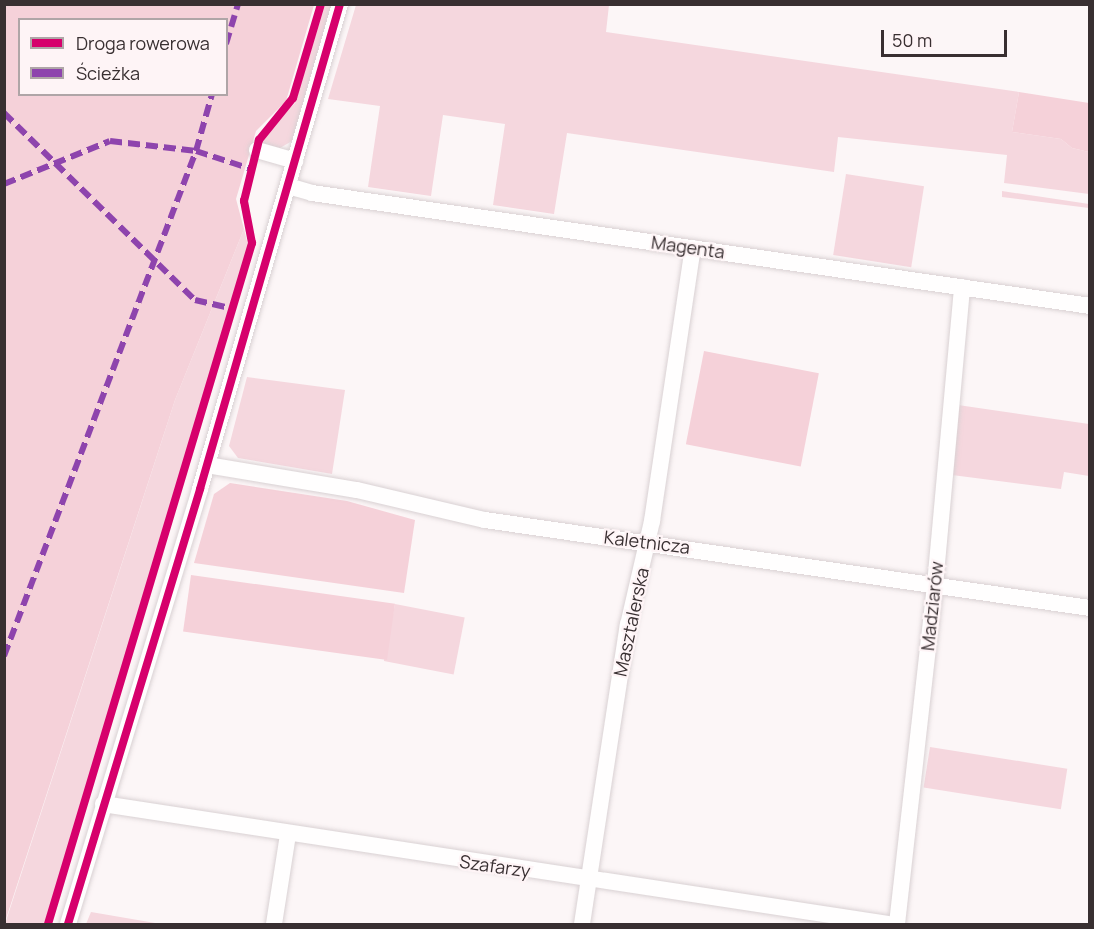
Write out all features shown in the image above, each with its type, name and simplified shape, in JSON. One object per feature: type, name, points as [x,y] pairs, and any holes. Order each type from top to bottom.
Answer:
[{"type":"street","points":[[68,924],[207,465],[340,4]]},
{"type":"street","points":[[257,150],[295,161]]},
{"type":"street","name":"Magenta","points":[[288,186],[312,193],[1089,306]]},
{"type":"street","name":"Masztalerska","points":[[582,924],[628,626],[648,542],[693,248]]},
{"type":"street","name":"Madziarów","points":[[897,924],[935,585],[962,287]]},
{"type":"street","name":"Kaletnicza","points":[[207,465],[357,490],[485,520],[1089,608]]},
{"type":"street","name":"Szafarzy","points":[[103,804],[588,881],[888,924]]},
{"type":"street","points":[[274,924],[288,835]]},
{"type":"shaded area","points":[[5,5],[314,5],[286,101],[256,131],[236,199],[244,229],[175,400],[5,922]]},
{"type":"shaded area","points":[[325,5],[332,5],[292,141],[280,148],[262,144],[269,129],[295,103]]},
{"type":"shaded area","points":[[356,5],[609,5],[606,32],[1019,92],[1012,132],[1061,139],[1072,148],[1089,152],[1089,194],[1004,183],[1007,155],[838,137],[834,172],[567,133],[554,214],[493,205],[505,124],[443,115],[431,196],[368,187],[380,106],[328,99]]},
{"type":"shaded area","points":[[1019,92],[1089,103],[1089,152],[1072,148],[1061,139],[1012,132]]},
{"type":"shaded area","points":[[846,174],[924,186],[911,267],[833,255]]},
{"type":"shaded area","points":[[1002,191],[1089,204],[1089,208],[1002,197]]},
{"type":"shaded area","points":[[244,229],[248,245],[55,897],[44,924],[5,924],[175,400]]},
{"type":"shaded area","points":[[704,351],[819,373],[801,467],[686,444]]},
{"type":"shaded area","points":[[247,377],[345,390],[332,474],[238,458],[229,446]]},
{"type":"shaded area","points":[[958,405],[1089,424],[1089,476],[1064,472],[1061,489],[952,475]]},
{"type":"shaded area","points":[[230,483],[347,501],[415,520],[404,593],[194,563],[214,494]]},
{"type":"shaded area","points":[[191,575],[395,604],[387,660],[183,631]]},
{"type":"shaded area","points":[[395,604],[465,618],[454,674],[384,661]]},
{"type":"shaded area","points":[[930,747],[1067,769],[1061,809],[924,787]]},
{"type":"shaded area","points":[[91,912],[161,924],[86,924]]},
{"type":"marked path","points":[[228,37],[238,4]]},
{"type":"marked path","points":[[4,656],[196,151],[211,96]]},
{"type":"marked path","points":[[4,113],[195,300],[233,309]]},
{"type":"marked path","points":[[4,184],[110,141],[196,151],[251,169]]},
{"type":"cycle path","points":[[48,924],[252,243],[244,201],[259,140],[293,98],[321,4]]},
{"type":"cycle path","points":[[68,924],[200,489],[340,4]]}]
